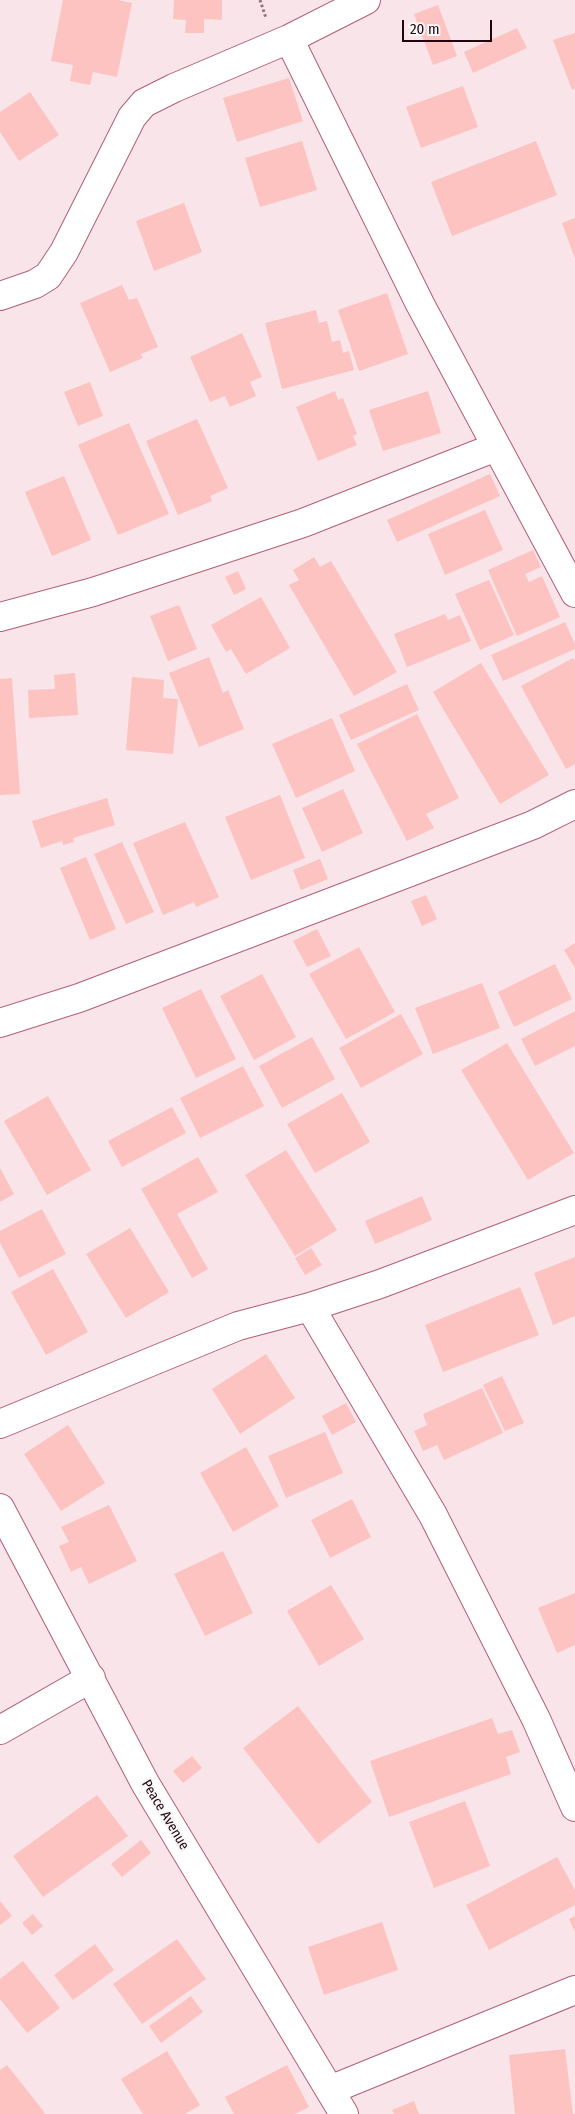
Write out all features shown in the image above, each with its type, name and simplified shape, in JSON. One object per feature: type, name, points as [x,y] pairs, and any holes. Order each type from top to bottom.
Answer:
[{"type":"street","points":[[0,296],[34,284],[48,276],[64,252],[132,117],[144,104],[174,88],[289,39],[366,0]]},
{"type":"street","points":[[289,39],[420,304],[575,593]]},
{"type":"street","points":[[0,617],[93,592],[304,523],[496,447]]},
{"type":"street","points":[[0,1023],[79,998],[367,889],[533,825],[575,804]]},
{"type":"street","points":[[0,1424],[238,1326],[310,1307],[380,1284],[575,1210]]},
{"type":"street","points":[[310,1307],[433,1515],[536,1719],[575,1807]]},
{"type":"street","name":"Peace Avenue","points":[[0,1508],[145,1783],[344,2114]]},
{"type":"street","points":[[0,1730],[91,1678]]},
{"type":"street","points":[[330,2090],[575,1990]]},
{"type":"building","points":[[63,0],[118,0],[132,3],[117,77],[93,72],[90,85],[70,81],[73,65],[51,61]]},
{"type":"building","points":[[174,0],[222,0],[222,20],[204,19],[204,33],[185,33],[186,20],[173,19]]},
{"type":"building","points":[[438,5],[457,56],[433,65],[414,14]]},
{"type":"building","points":[[517,28],[527,48],[473,73],[464,52]]},
{"type":"building","points":[[575,33],[575,88],[572,90],[553,40]]},
{"type":"building","points":[[289,78],[303,121],[237,142],[223,98]]},
{"type":"building","points":[[463,86],[478,127],[421,148],[406,107]]},
{"type":"building","points":[[30,92],[59,135],[19,161],[0,132],[0,112]]},
{"type":"building","points":[[302,141],[317,190],[260,207],[245,158]]},
{"type":"building","points":[[536,141],[557,195],[452,236],[431,182]]},
{"type":"building","points":[[184,203],[202,252],[154,271],[136,221]]},
{"type":"building","points":[[575,218],[575,259],[562,223]]},
{"type":"building","points":[[122,285],[129,300],[137,298],[158,347],[141,354],[143,358],[110,372],[80,303]]},
{"type":"building","points":[[387,293],[408,354],[359,371],[338,310]]},
{"type":"building","points":[[316,310],[319,323],[327,321],[332,342],[340,340],[343,353],[349,351],[354,370],[282,389],[265,323]]},
{"type":"building","points":[[242,333],[262,377],[250,382],[256,396],[230,407],[225,396],[210,402],[190,357]]},
{"type":"building","points":[[90,382],[103,416],[78,426],[64,392]]},
{"type":"building","points":[[335,391],[338,400],[343,398],[357,434],[353,436],[357,445],[318,461],[296,407]]},
{"type":"building","points":[[428,391],[441,433],[383,451],[369,410]]},
{"type":"building","points":[[197,419],[228,488],[210,496],[212,501],[178,515],[146,441]]},
{"type":"building","points":[[129,423],[169,514],[118,535],[78,445]]},
{"type":"building","points":[[490,474],[500,496],[397,542],[387,520]]},
{"type":"building","points":[[64,476],[91,540],[52,556],[25,492]]},
{"type":"building","points":[[485,510],[503,550],[445,575],[428,534]]},
{"type":"building","points":[[533,550],[541,567],[525,574],[529,582],[542,576],[560,617],[517,636],[488,570]]},
{"type":"building","points":[[314,557],[320,567],[331,561],[397,672],[354,696],[289,585],[299,580],[293,570]]},
{"type":"building","points":[[238,571],[246,589],[234,595],[225,577]]},
{"type":"building","points":[[489,580],[514,635],[480,650],[455,594]]},
{"type":"building","points":[[261,597],[290,648],[246,674],[231,649],[226,652],[211,625]]},
{"type":"building","points":[[179,605],[197,649],[168,661],[150,616]]},
{"type":"building","points":[[445,614],[448,620],[460,615],[471,641],[407,667],[394,634]]},
{"type":"building","points":[[565,622],[575,644],[575,649],[503,681],[491,655]]},
{"type":"building","points":[[209,657],[223,693],[228,690],[244,729],[199,747],[169,673]]},
{"type":"building","points":[[573,658],[575,661],[575,764],[566,769],[521,686]]},
{"type":"building","points":[[481,663],[549,775],[500,804],[433,692]]},
{"type":"building","points":[[75,673],[78,715],[29,718],[28,690],[55,689],[54,675]]},
{"type":"building","points":[[132,677],[164,680],[163,698],[178,699],[173,754],[126,750]]},
{"type":"building","points":[[12,678],[20,794],[0,795],[0,679]]},
{"type":"building","points":[[407,684],[419,710],[351,740],[339,715]]},
{"type":"building","points":[[417,714],[459,798],[426,814],[434,828],[407,841],[357,744]]},
{"type":"building","points":[[332,718],[355,771],[296,798],[272,744]]},
{"type":"building","points":[[343,789],[363,833],[322,852],[302,808]]},
{"type":"building","points":[[280,795],[305,858],[251,880],[225,817]]},
{"type":"building","points":[[107,798],[115,825],[73,838],[74,842],[63,845],[62,841],[41,848],[32,821]]},
{"type":"building","points":[[185,822],[219,897],[196,907],[194,902],[163,915],[133,843]]},
{"type":"building","points":[[122,842],[154,912],[126,924],[94,854]]},
{"type":"building","points":[[86,857],[116,929],[90,940],[60,868]]},
{"type":"building","points":[[320,859],[328,879],[301,890],[293,870]]},
{"type":"building","points":[[426,895],[437,919],[422,926],[411,901]]},
{"type":"building","points":[[317,929],[331,956],[307,967],[293,941]]},
{"type":"building","points":[[575,943],[575,968],[564,950]]},
{"type":"building","points":[[359,947],[395,1012],[346,1039],[309,974]]},
{"type":"building","points":[[555,964],[572,999],[514,1027],[498,992]]},
{"type":"building","points":[[262,974],[296,1037],[254,1060],[220,996]]},
{"type":"building","points":[[482,983],[500,1028],[433,1054],[415,1008]]},
{"type":"building","points":[[201,989],[236,1059],[196,1078],[162,1008]]},
{"type":"building","points":[[575,1011],[575,1046],[535,1066],[521,1039]]},
{"type":"building","points":[[401,1014],[423,1054],[361,1088],[339,1048]]},
{"type":"building","points":[[312,1037],[335,1079],[282,1108],[259,1066]]},
{"type":"building","points":[[507,1043],[574,1153],[528,1180],[461,1070]]},
{"type":"building","points":[[243,1066],[264,1106],[200,1138],[180,1098]]},
{"type":"building","points":[[342,1093],[370,1142],[315,1173],[287,1124]]},
{"type":"building","points":[[48,1096],[91,1170],[47,1195],[4,1121]]},
{"type":"building","points":[[172,1107],[186,1133],[122,1167],[108,1141]]},
{"type":"building","points":[[286,1150],[337,1230],[295,1256],[245,1175]]},
{"type":"building","points":[[198,1157],[218,1192],[177,1214],[208,1269],[192,1278],[141,1189]]},
{"type":"building","points":[[0,1168],[14,1194],[0,1202]]},
{"type":"building","points":[[422,1196],[432,1220],[375,1244],[365,1221]]},
{"type":"building","points":[[42,1209],[66,1254],[19,1278],[0,1243],[0,1231]]},
{"type":"building","points":[[130,1228],[169,1292],[126,1318],[86,1254]]},
{"type":"building","points":[[311,1248],[322,1265],[305,1275],[295,1258]]},
{"type":"building","points":[[575,1257],[575,1316],[553,1325],[534,1273]]},
{"type":"building","points":[[53,1269],[88,1332],[46,1355],[11,1292]]},
{"type":"building","points":[[520,1287],[539,1335],[443,1372],[425,1325]]},
{"type":"building","points":[[266,1354],[295,1398],[240,1434],[212,1389]]},
{"type":"building","points":[[502,1376],[524,1423],[505,1431],[483,1385]]},
{"type":"building","points":[[482,1388],[503,1433],[444,1460],[437,1445],[423,1451],[414,1431],[427,1425],[423,1414]]},
{"type":"building","points":[[346,1403],[356,1422],[332,1435],[322,1416]]},
{"type":"building","points":[[68,1425],[105,1483],[61,1511],[24,1454]]},
{"type":"building","points":[[325,1432],[343,1473],[286,1498],[268,1456]]},
{"type":"building","points":[[246,1447],[279,1506],[233,1532],[200,1473]]},
{"type":"building","points":[[352,1499],[371,1537],[330,1558],[311,1520]]},
{"type":"building","points":[[109,1505],[137,1561],[89,1584],[81,1567],[71,1572],[59,1546],[69,1542],[61,1527]]},
{"type":"building","points":[[223,1551],[253,1613],[205,1636],[174,1574]]},
{"type":"building","points":[[331,1585],[364,1639],[319,1666],[287,1611]]},
{"type":"building","points":[[575,1593],[575,1645],[557,1653],[538,1608]]},
{"type":"building","points":[[298,1706],[372,1802],[318,1844],[243,1748]]},
{"type":"building","points":[[492,1718],[498,1734],[512,1730],[520,1752],[506,1757],[511,1774],[389,1817],[370,1761]]},
{"type":"building","points":[[192,1756],[202,1768],[183,1783],[173,1771]]},
{"type":"building","points":[[97,1795],[128,1836],[43,1897],[13,1856]]},
{"type":"building","points":[[465,1801],[490,1866],[434,1888],[409,1822]]},
{"type":"building","points":[[141,1840],[151,1853],[122,1877],[111,1864]]},
{"type":"building","points":[[557,1857],[575,1890],[575,1905],[489,1950],[466,1905]]},
{"type":"building","points":[[0,1901],[12,1916],[0,1925]]},
{"type":"building","points":[[33,1914],[43,1926],[32,1935],[22,1923]]},
{"type":"building","points":[[575,1916],[575,1932],[569,1919]]},
{"type":"building","points":[[382,1922],[398,1970],[324,1995],[308,1947]]},
{"type":"building","points":[[177,1939],[206,1979],[142,2024],[113,1984]]},
{"type":"building","points":[[95,1944],[114,1970],[73,2000],[54,1975]]},
{"type":"building","points":[[23,1961],[60,2008],[27,2033],[0,1999],[0,1979]]},
{"type":"building","points":[[191,1996],[203,2012],[161,2043],[149,2026]]},
{"type":"building","points":[[565,2049],[573,2114],[515,2114],[509,2055]]},
{"type":"building","points":[[167,2051],[200,2105],[185,2114],[143,2114],[121,2079]]},
{"type":"building","points":[[7,2065],[45,2113],[0,2114],[0,2070]]},
{"type":"building","points":[[287,2065],[309,2107],[295,2114],[234,2114],[225,2097]]},
{"type":"building","points":[[414,2101],[419,2114],[394,2114],[392,2110]]}]
